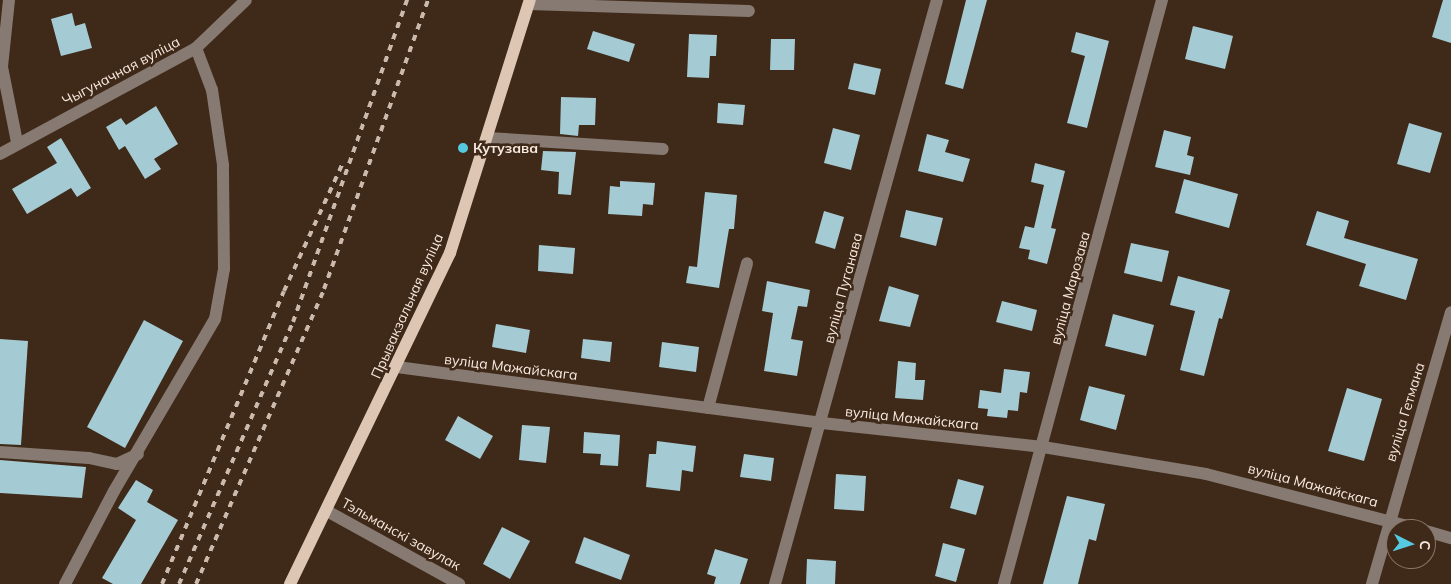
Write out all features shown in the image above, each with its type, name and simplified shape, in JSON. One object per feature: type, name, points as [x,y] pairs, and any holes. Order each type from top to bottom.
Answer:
[{"type":"main road","name":"Прывакзальная вуліца","points":[[290,584],[450,254],[530,2]]},
{"type":"street","points":[[9,0],[2,67],[17,142]]},
{"type":"street","name":"Чыгуначная вуліца","points":[[0,154],[17,142],[196,48],[246,0]]},
{"type":"street","name":"вуліца Пуганава","points":[[775,584],[822,423],[938,0]]},
{"type":"street","name":"вуліца Марозава","points":[[1004,584],[1043,447],[1162,0]]},
{"type":"street","points":[[530,2],[749,10]]},
{"type":"street","points":[[65,584],[114,491],[138,454],[215,320],[224,269],[223,166],[212,90],[196,48]]},
{"type":"street","points":[[488,138],[663,149]]},
{"type":"street","points":[[708,408],[747,263]]},
{"type":"street","name":"вуліца Гетмана","points":[[1388,519],[1451,312]]},
{"type":"street","name":"вуліца Мажайскага","points":[[396,367],[822,423],[1043,447],[1206,474],[1386,519]]},
{"type":"street","points":[[0,452],[89,458],[117,464],[138,454]]},
{"type":"street","name":"Тэльманскі завулак","points":[[327,511],[460,584]]},
{"type":"street","name":"вуліца Гетмана","points":[[1372,584],[1386,528]]},
{"type":"street","points":[[1436,534],[1451,538]]},
{"type":"building","points":[[966,0],[987,0],[963,89],[945,84]]},
{"type":"building","points":[[1443,0],[1451,0],[1451,43],[1432,37]]},
{"type":"building","points":[[72,13],[75,26],[85,23],[92,48],[61,56],[51,19]]},
{"type":"building","points":[[1193,26],[1233,36],[1225,69],[1185,59]]},
{"type":"building","points":[[593,31],[635,44],[629,62],[587,49]]},
{"type":"building","points":[[1076,32],[1109,41],[1087,128],[1067,123],[1085,56],[1071,52]]},
{"type":"building","points":[[689,34],[717,35],[716,56],[710,56],[709,78],[687,77]]},
{"type":"building","points":[[771,39],[795,39],[794,70],[770,70]]},
{"type":"building","points":[[854,63],[881,69],[875,95],[848,89]]},
{"type":"building","points":[[561,97],[596,98],[595,125],[579,125],[578,136],[560,134]]},
{"type":"building","points":[[718,103],[745,105],[743,125],[717,123]]},
{"type":"building","points":[[156,106],[178,144],[154,159],[161,169],[145,179],[125,146],[119,150],[106,127],[121,118],[126,125]]},
{"type":"building","points":[[1409,123],[1442,133],[1430,173],[1397,164]]},
{"type":"building","points":[[833,128],[860,135],[851,170],[824,163]]},
{"type":"building","points":[[1164,130],[1191,137],[1187,155],[1194,157],[1190,175],[1155,167]]},
{"type":"building","points":[[927,134],[949,140],[945,152],[970,159],[963,182],[918,171]]},
{"type":"building","points":[[61,138],[91,188],[77,197],[71,188],[27,214],[12,189],[57,163],[47,147]]},
{"type":"building","points":[[543,151],[576,152],[571,195],[558,194],[559,172],[541,170]]},
{"type":"building","points":[[1035,163],[1065,171],[1051,228],[1056,229],[1047,264],[1028,259],[1030,250],[1019,248],[1025,226],[1034,228],[1044,185],[1031,182]]},
{"type":"building","points":[[1184,179],[1238,194],[1229,228],[1175,213]]},
{"type":"building","points":[[620,181],[655,183],[653,205],[643,204],[642,216],[608,214],[610,186],[620,187]]},
{"type":"building","points":[[705,192],[737,195],[734,229],[729,229],[719,288],[686,283],[689,266],[697,267]]},
{"type":"building","points":[[906,210],[943,218],[936,246],[900,237]]},
{"type":"building","points":[[824,211],[844,217],[835,249],[815,243]]},
{"type":"building","points":[[1317,211],[1349,221],[1344,238],[1418,259],[1406,300],[1359,286],[1366,264],[1306,245]]},
{"type":"building","points":[[1131,243],[1169,251],[1162,282],[1124,273]]},
{"type":"building","points":[[539,245],[575,248],[573,274],[538,271]]},
{"type":"building","points":[[1178,276],[1230,290],[1222,319],[1219,318],[1204,376],[1180,370],[1195,311],[1170,305]]},
{"type":"building","points":[[767,281],[810,290],[807,307],[798,306],[791,339],[803,341],[797,376],[764,371],[773,313],[762,311]]},
{"type":"building","points":[[889,286],[919,295],[910,327],[879,321]]},
{"type":"building","points":[[1002,301],[1037,310],[1032,331],[996,322]]},
{"type":"building","points":[[1113,314],[1154,325],[1146,356],[1105,346]]},
{"type":"building","points":[[144,320],[183,341],[125,448],[87,427]]},
{"type":"building","points":[[496,324],[530,330],[526,353],[492,347]]},
{"type":"building","points":[[0,339],[28,341],[21,445],[0,444]]},
{"type":"building","points":[[583,339],[612,342],[610,362],[581,358]]},
{"type":"building","points":[[662,342],[699,347],[696,372],[659,367]]},
{"type":"building","points":[[898,361],[916,363],[915,380],[925,380],[923,400],[895,398]]},
{"type":"building","points":[[1004,369],[1030,372],[1027,393],[1020,392],[1018,411],[1008,410],[1007,418],[987,416],[988,409],[978,408],[980,390],[1001,393]]},
{"type":"building","points":[[1089,386],[1125,395],[1116,430],[1080,420]]},
{"type":"building","points":[[1347,388],[1382,399],[1364,461],[1328,451]]},
{"type":"building","points":[[458,416],[493,436],[480,459],[445,440]]},
{"type":"building","points":[[522,425],[550,427],[546,463],[519,460]]},
{"type":"building","points":[[584,432],[620,435],[618,466],[600,465],[601,454],[583,453]]},
{"type":"building","points":[[657,441],[696,446],[693,472],[682,470],[680,491],[646,487],[649,454],[656,454]]},
{"type":"building","points":[[744,454],[774,458],[771,481],[740,477]]},
{"type":"building","points":[[0,460],[86,467],[82,498],[0,493]]},
{"type":"building","points":[[836,474],[866,476],[864,511],[834,509]]},
{"type":"building","points":[[958,479],[984,486],[976,515],[950,508]]},
{"type":"building","points":[[136,480],[153,490],[147,502],[178,520],[141,584],[113,584],[102,578],[136,520],[118,508]]},
{"type":"building","points":[[1067,496],[1105,504],[1096,541],[1089,539],[1078,584],[1043,584]]},
{"type":"building","points":[[502,527],[530,541],[510,579],[483,564]]},
{"type":"building","points":[[584,537],[630,555],[621,580],[575,563]]},
{"type":"building","points":[[943,543],[965,549],[956,582],[935,576]]},
{"type":"building","points":[[715,549],[748,559],[740,584],[714,584],[716,577],[707,574]]},
{"type":"building","points":[[807,559],[836,561],[835,584],[806,584]]},
{"type":"railway","points":[[179,584],[293,322],[407,0]]},
{"type":"railway","points":[[196,584],[324,289],[428,0]]},
{"type":"railway","points":[[162,584],[284,291],[343,163]]},
{"type":"place","name":"Кутузава","points":[[463,148]]}]
